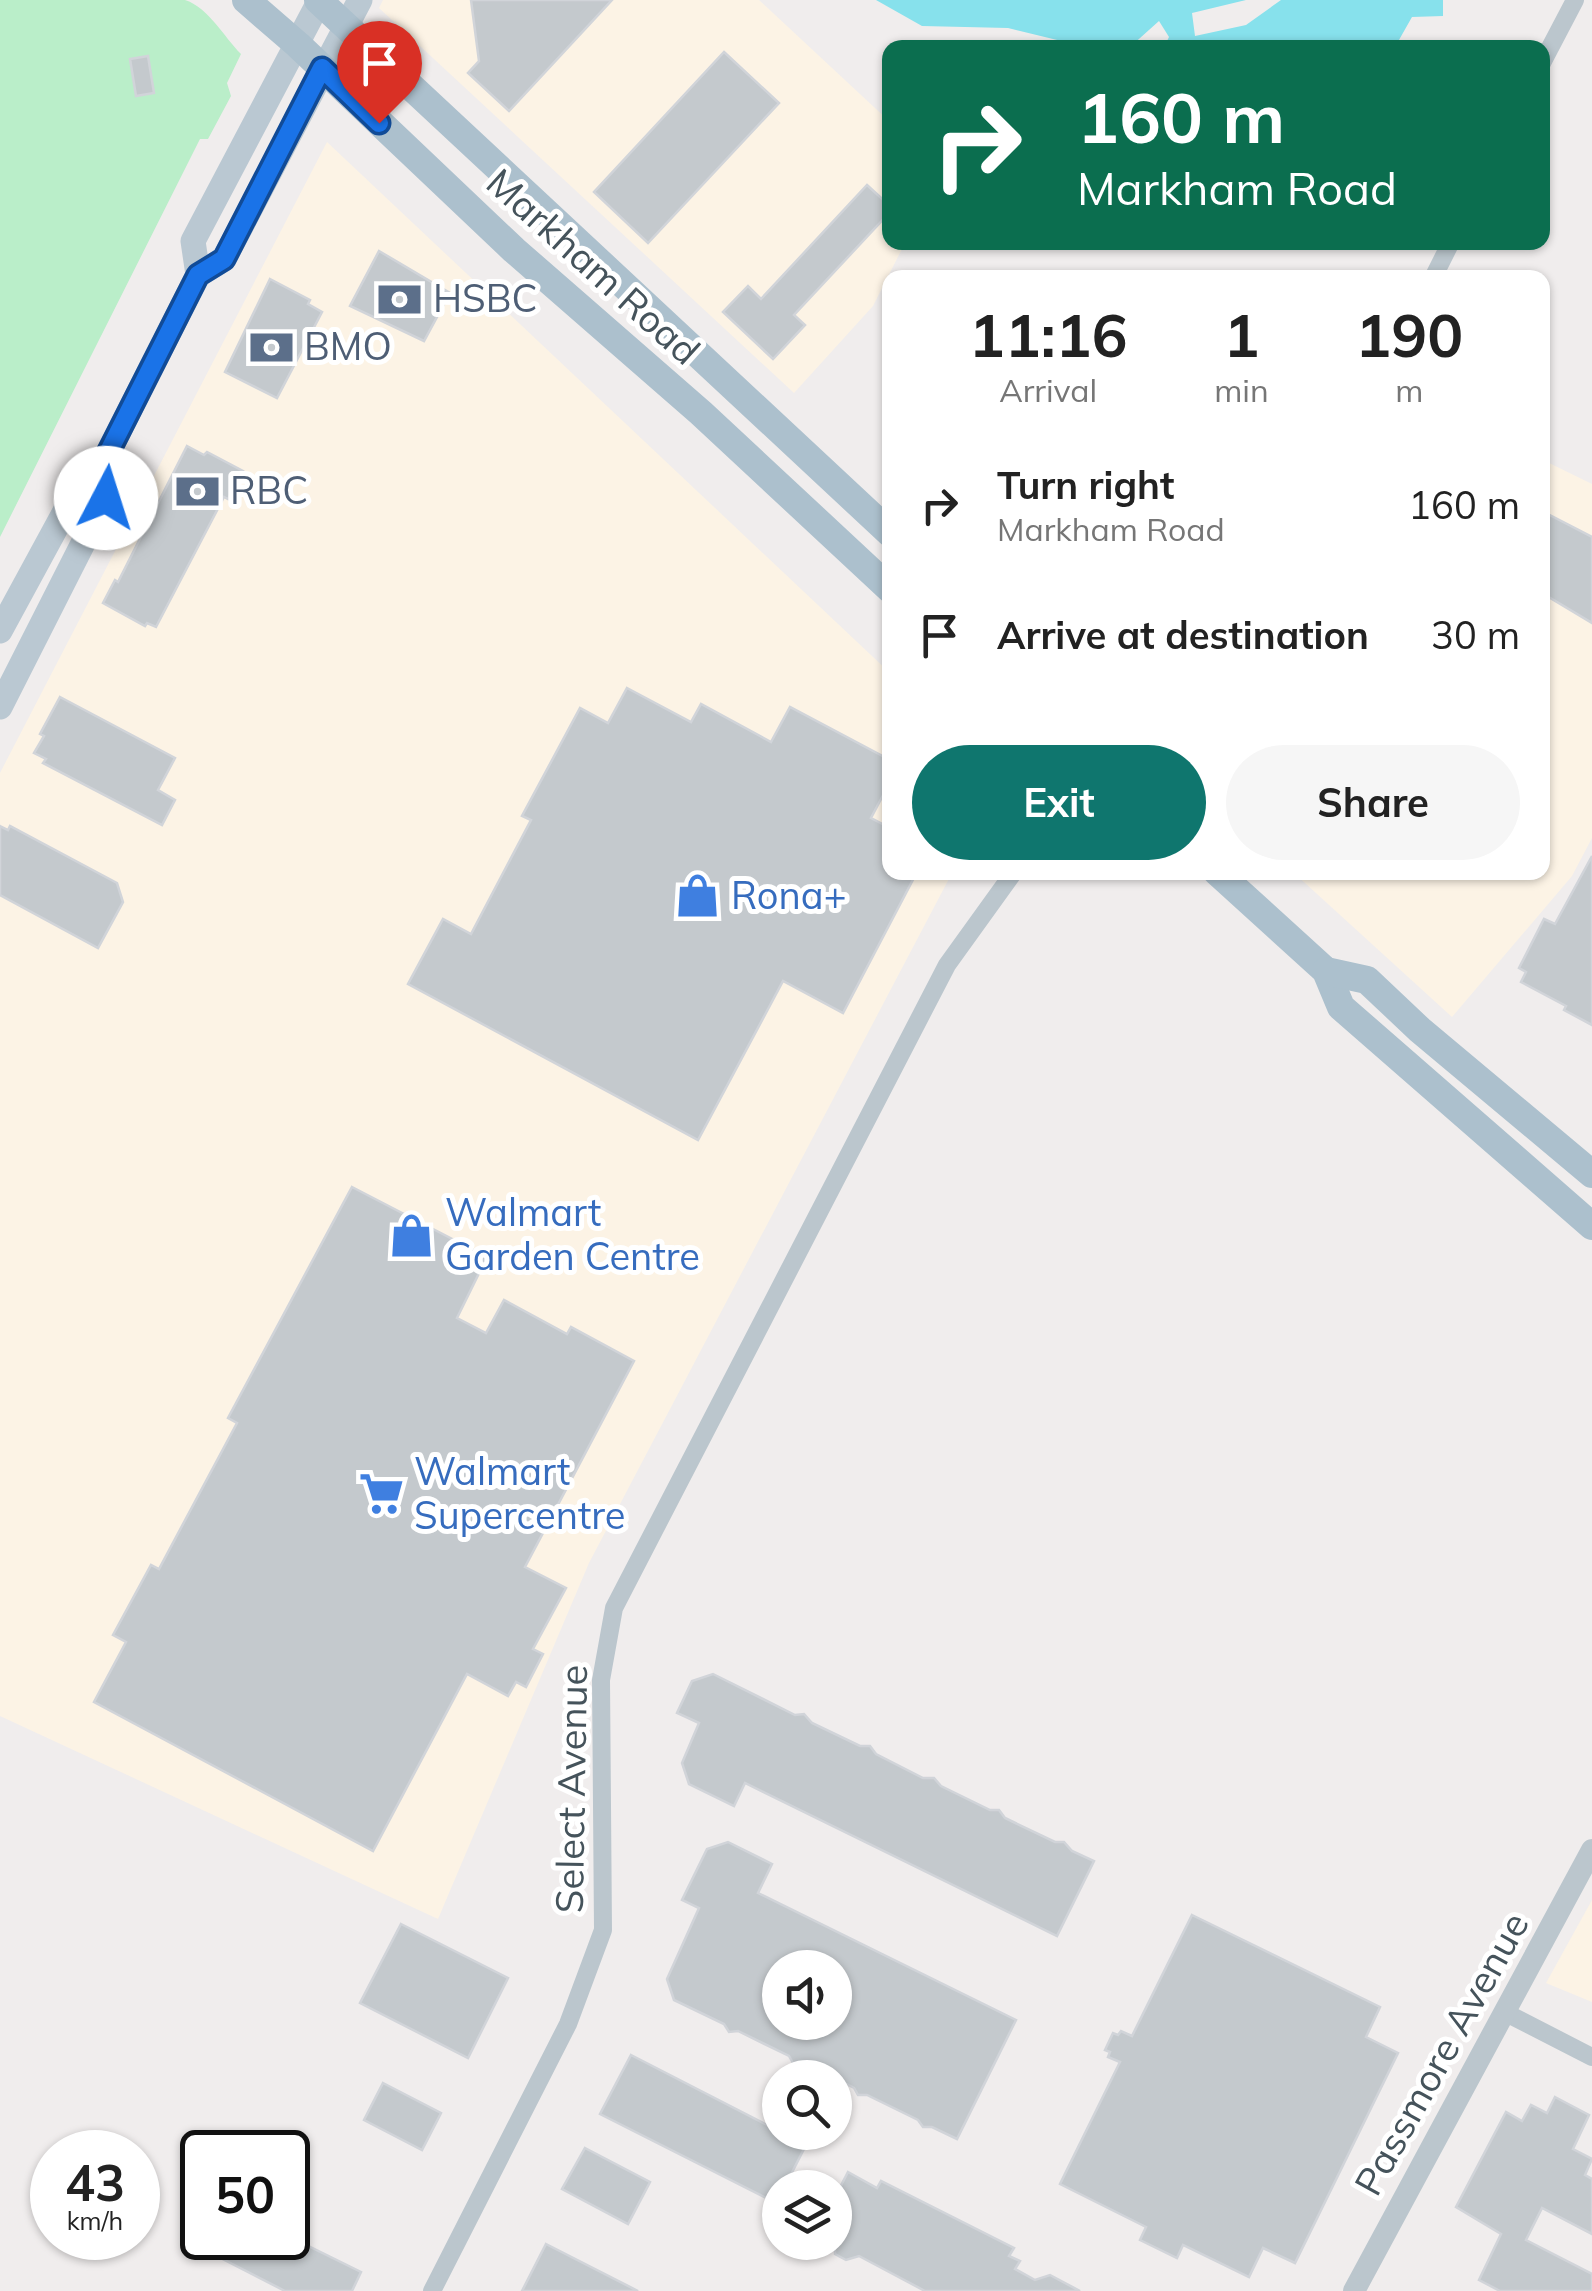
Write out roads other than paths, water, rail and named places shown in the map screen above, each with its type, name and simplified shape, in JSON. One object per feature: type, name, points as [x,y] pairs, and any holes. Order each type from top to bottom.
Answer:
[{"type":"main road","name":"Markham Road","points":[[246,0],[514,250],[701,413],[882,582]]},
{"type":"main road","name":"Markham Road","points":[[319,0],[882,526]]},
{"type":"main road","points":[[198,275],[193,241],[319,0]]},
{"type":"main road","points":[[0,631],[76,491],[106,457],[198,275],[224,259],[360,0]]},
{"type":"main road","points":[[0,708],[106,498],[106,457]]},
{"type":"main road","points":[[1226,880],[1326,971],[1341,1008],[1592,1226]]},
{"type":"main road","points":[[1326,971],[1367,980],[1420,1030],[1592,1174]]},
{"type":"street","points":[[1550,48],[1575,0]]},
{"type":"street","name":"Select Avenue","points":[[432,2291],[568,2024],[603,1930],[601,1680],[614,1608],[948,965],[1008,880]]},
{"type":"street","name":"Passmore Avenue","points":[[1354,2291],[1592,1850]]},
{"type":"street","points":[[1506,2012],[1592,2057]]},
{"type":"water","points":[[876,0],[1246,0],[1192,13],[1195,36],[1246,25],[1281,0],[1443,0],[1443,16],[1412,17],[1399,40],[1168,40],[1159,21],[1138,40],[1057,40],[1008,28],[922,26]]},
{"type":"place","name":"HSBC","points":[[400,299]]},
{"type":"place","name":"BMO","points":[[271,347]]},
{"type":"place","name":"RBC","points":[[197,491]]},
{"type":"place","name":"Rona+","points":[[698,896]]},
{"type":"place","name":"Walmart Garden Centre","points":[[412,1235]]},
{"type":"place","name":"Walmart Supercentre","points":[[381,1494]]}]
